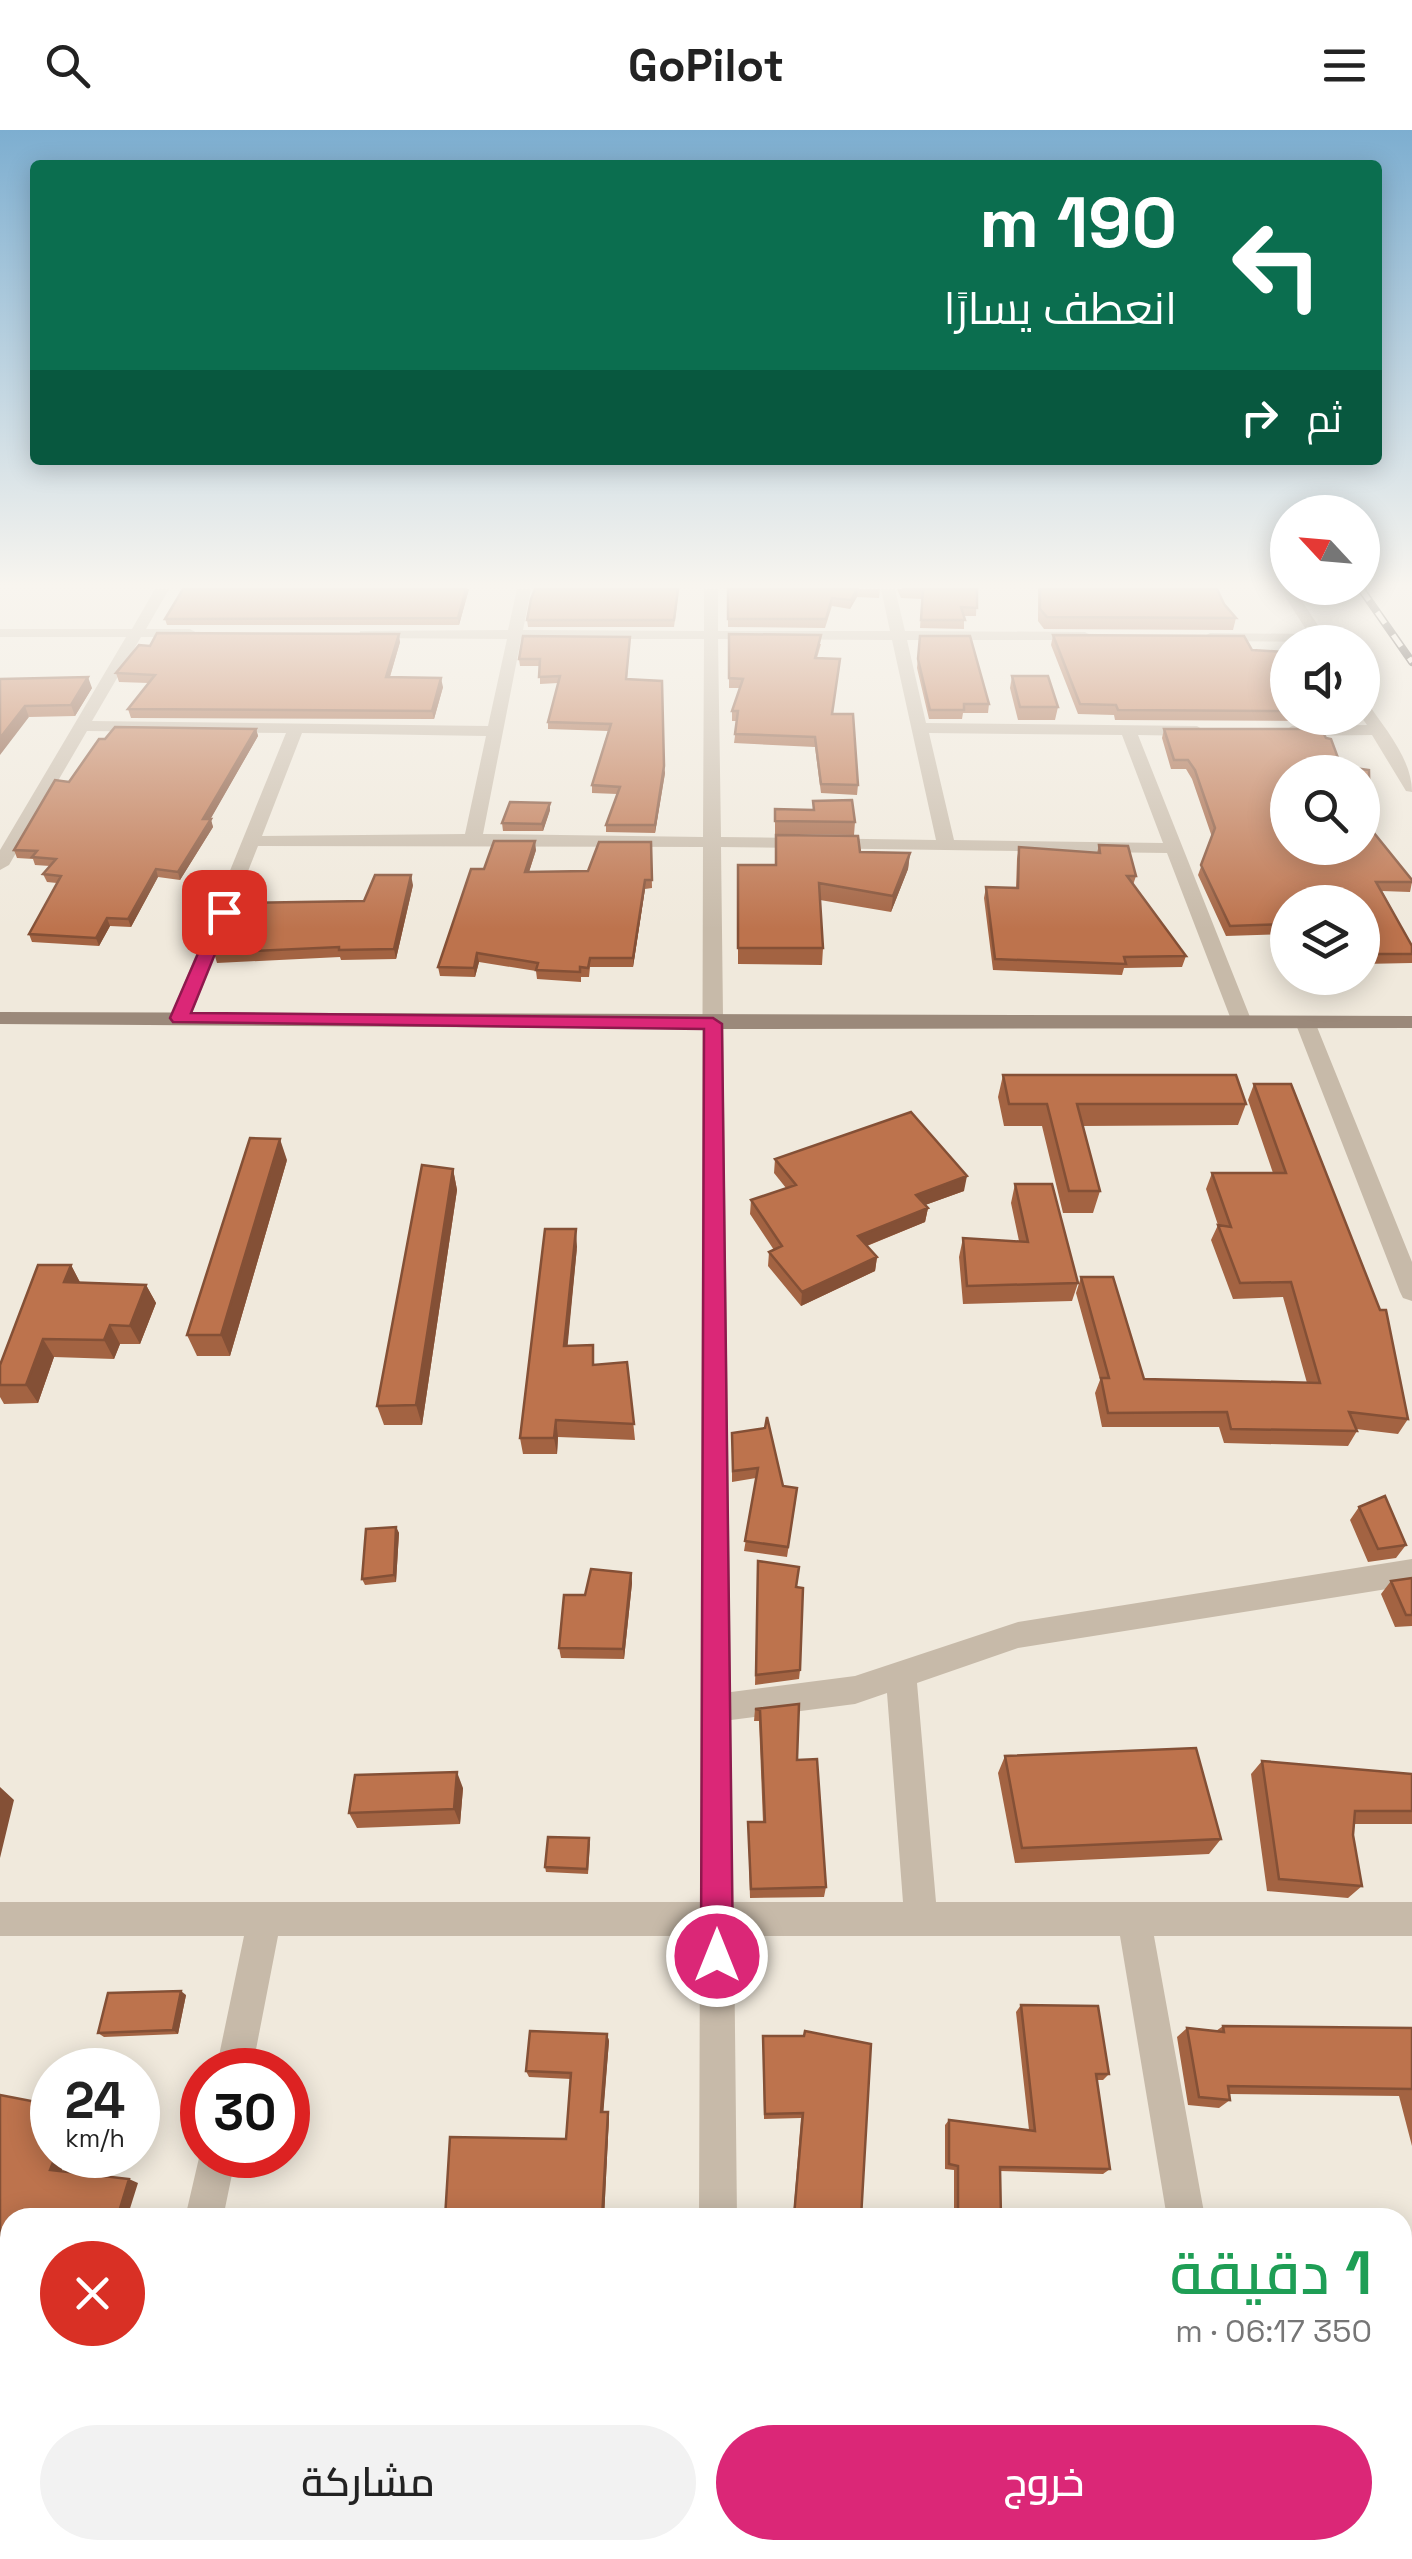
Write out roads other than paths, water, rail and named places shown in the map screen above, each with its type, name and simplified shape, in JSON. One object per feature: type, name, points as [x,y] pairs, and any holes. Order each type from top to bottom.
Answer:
[{"type":"street","points":[[0,865],[7,841],[96,702]]},
{"type":"street","points":[[473,839],[502,702]]},
{"type":"street","points":[[711,702],[718,2208]]},
{"type":"street","points":[[915,702],[946,846]]},
{"type":"street","points":[[82,726],[497,731]]},
{"type":"street","points":[[180,1018],[296,728]]},
{"type":"street","points":[[922,728],[1206,731]]},
{"type":"street","points":[[1129,732],[1242,1022]]},
{"type":"street","points":[[1380,732],[1412,788]]},
{"type":"street","points":[[254,841],[473,839],[1174,848]]},
{"type":"street","points":[[0,1018],[713,1024],[1412,1022]]},
{"type":"street","points":[[1305,1022],[1412,1292]]},
{"type":"street","points":[[716,1708],[855,1690],[1018,1635],[1412,1572]]},
{"type":"street","points":[[901,1676],[921,1917]]},
{"type":"street","points":[[238,2048],[264,1919]]},
{"type":"street","points":[[1134,1919],[1184,2208]]},
{"type":"street","points":[[0,1920],[1412,1919]]},
{"type":"street","points":[[206,2208],[212,2178]]}]
